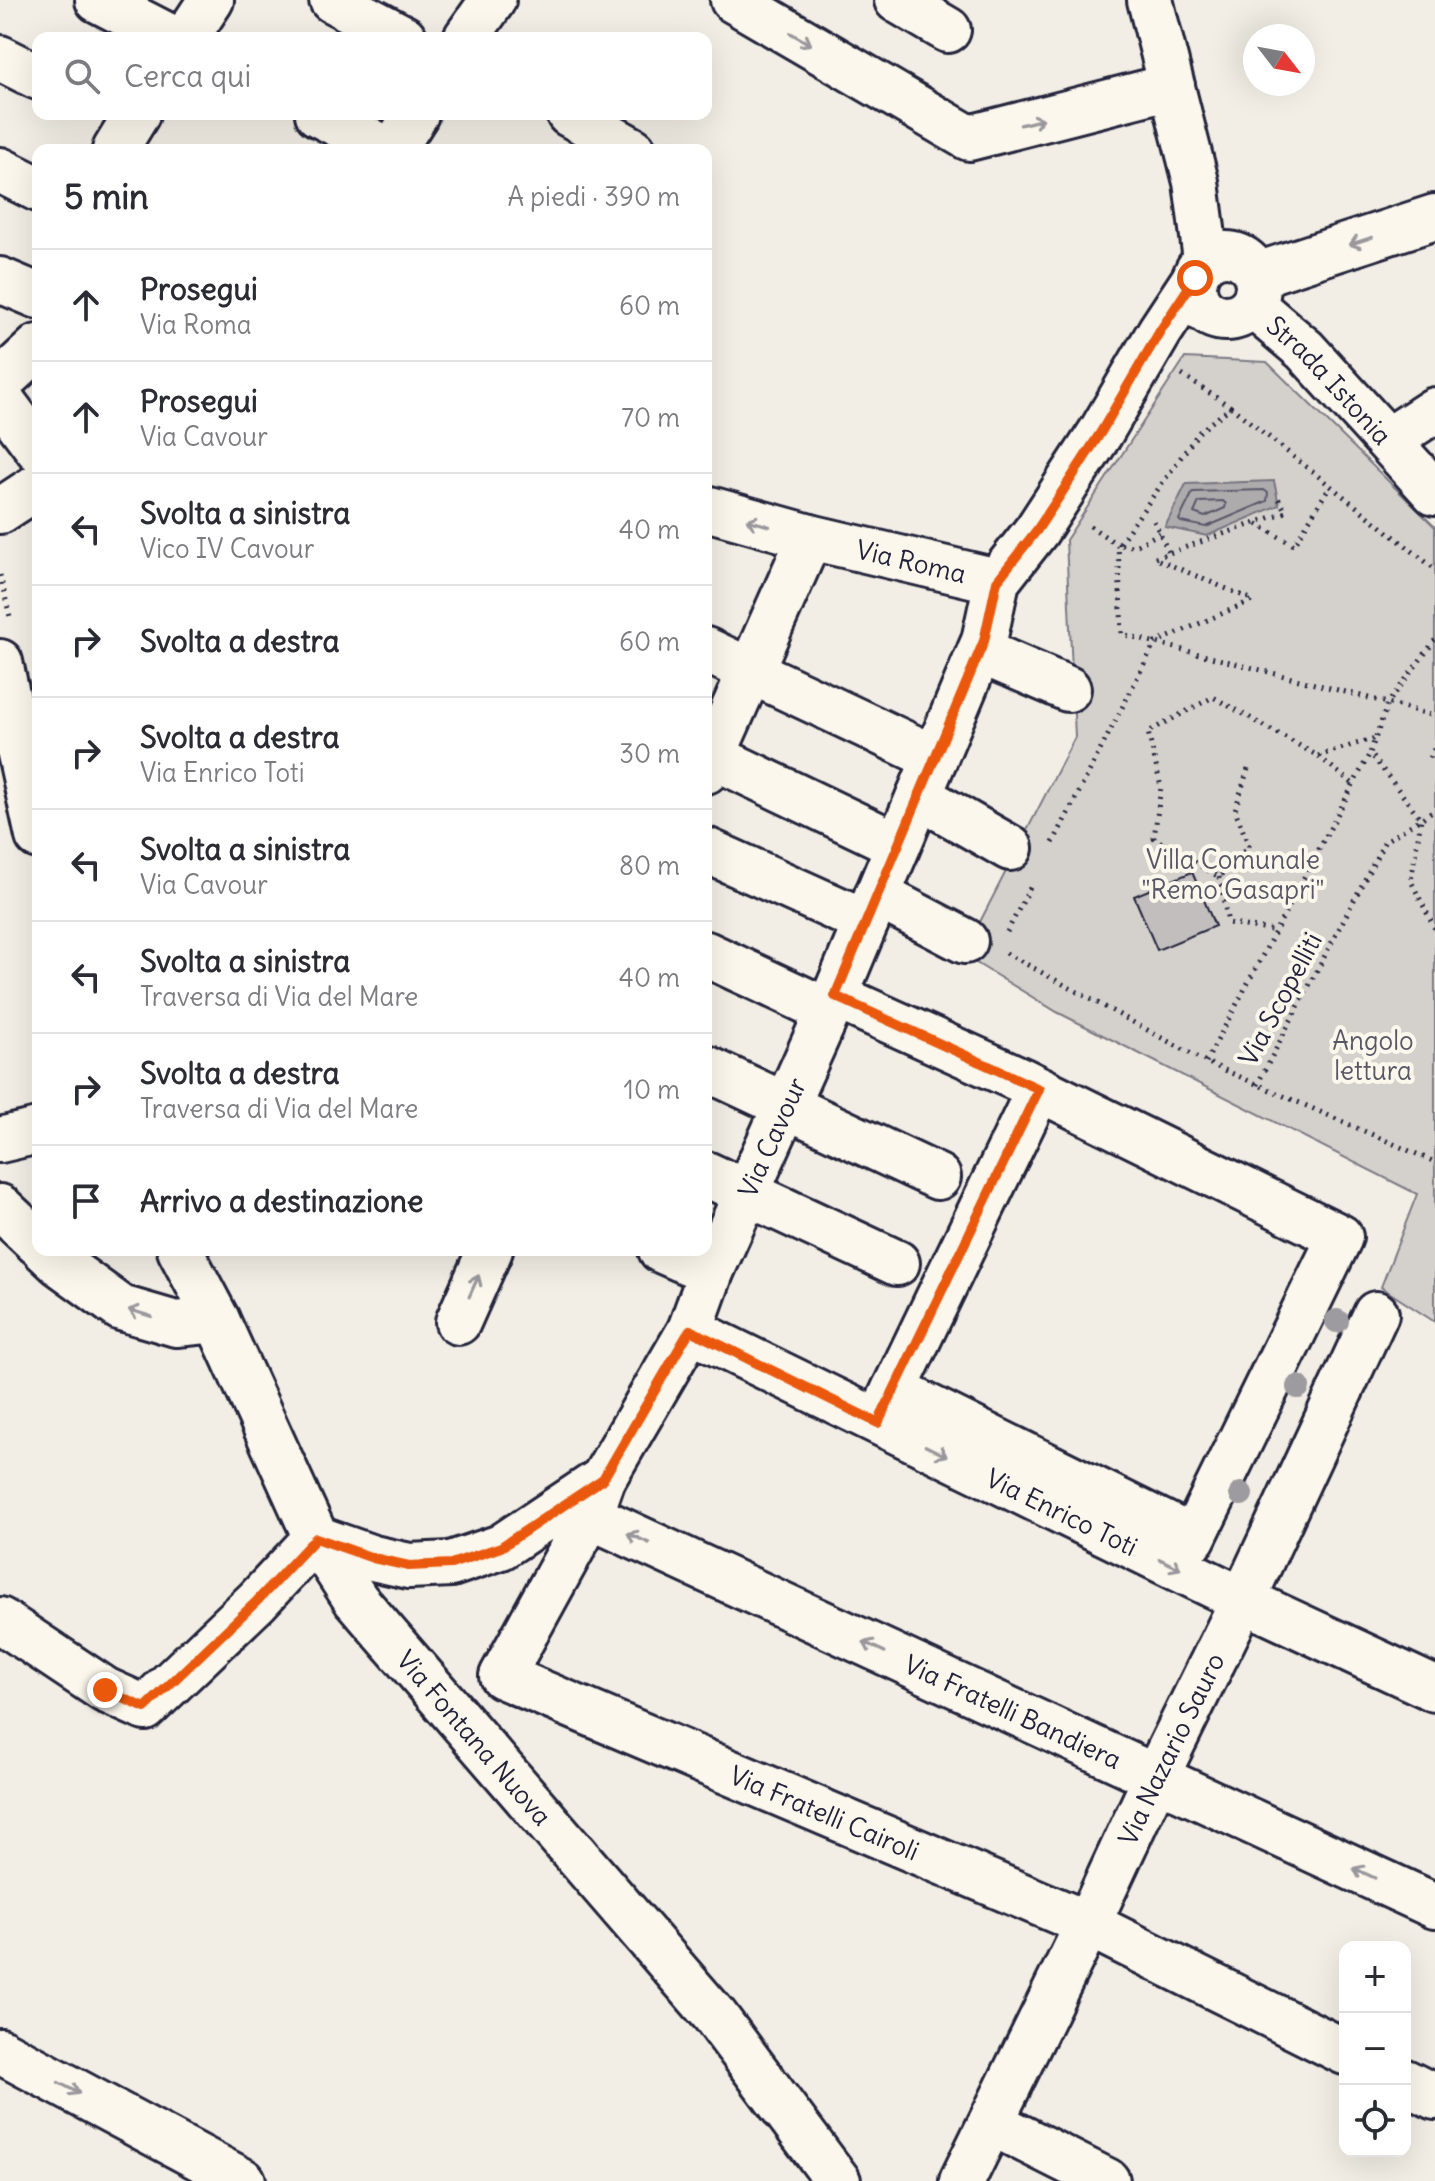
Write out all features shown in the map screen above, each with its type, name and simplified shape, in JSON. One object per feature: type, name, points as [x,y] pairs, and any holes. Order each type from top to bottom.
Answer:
[{"type":"street","points":[[98,0],[160,32]]},
{"type":"street","points":[[190,32],[211,0]]},
{"type":"street","points":[[332,0],[393,32]]},
{"type":"street","points":[[470,32],[493,0]]},
{"type":"street","points":[[733,0],[969,138],[1172,86]]},
{"type":"street","points":[[897,0],[948,30]]},
{"type":"street","points":[[1148,1],[1196,182],[1201,269],[1196,297],[1209,313],[1227,318],[1246,312],[1255,290],[1252,266],[1245,259],[1225,253],[1201,269]]},
{"type":"street","points":[[0,58],[32,74]]},
{"type":"street","points":[[330,120],[378,144]]},
{"type":"street","points":[[394,144],[412,120]]},
{"type":"street","points":[[580,120],[622,144]]},
{"type":"street","points":[[0,170],[32,186]]},
{"type":"street","points":[[1255,290],[1435,217]]},
{"type":"street","name":"Via Roma","points":[[712,510],[810,537],[997,581],[1055,503],[1201,269]]},
{"type":"street","name":"Strada Istonia","points":[[1255,290],[1435,493]]},
{"type":"street","points":[[0,382],[32,353]]},
{"type":"street","points":[[0,398],[32,441]]},
{"type":"street","points":[[1389,440],[1435,410]]},
{"type":"street","points":[[0,511],[32,490]]},
{"type":"street","points":[[712,752],[810,537]]},
{"type":"street","name":"Via Cavour","points":[[316,1538],[373,1558],[409,1566],[451,1564],[501,1547],[596,1498],[690,1330],[711,1272],[832,1004],[980,651],[997,581]]},
{"type":"street","points":[[980,651],[1068,689]]},
{"type":"street","points":[[712,653],[750,671],[927,777],[1030,861]]},
{"type":"street","points":[[0,662],[6,728],[32,816]]},
{"type":"street","points":[[712,762],[898,845]]},
{"type":"street","points":[[712,852],[872,908],[990,942]]},
{"type":"street","points":[[712,956],[1030,1085],[1340,1237],[1193,1538],[886,1406],[1030,1085]]},
{"type":"street","points":[[712,1071],[938,1177]]},
{"type":"street","points":[[0,1140],[32,1132]]},
{"type":"street","points":[[712,1177],[897,1263]]},
{"type":"street","points":[[0,1207],[32,1237]]},
{"type":"street","points":[[51,1256],[121,1308],[176,1324],[217,1320]]},
{"type":"street","name":"Via Fontana Nuova","points":[[183,1256],[217,1320],[316,1538],[356,1600],[715,2016],[838,2181]]},
{"type":"street","points":[[458,1322],[487,1256]]},
{"type":"street","points":[[675,1256],[711,1272]]},
{"type":"street","name":"Via Nazario Sauro","points":[[962,2181],[1243,1600],[1376,1314]]},
{"type":"street","name":"Via Enrico Toti","points":[[690,1330],[886,1406],[1243,1600],[1435,1689]]},
{"type":"street","name":"Via Fratelli Bandiera","points":[[596,1498],[1156,1777],[1435,1906]]},
{"type":"street","name":"Via Fratelli Cairoli","points":[[596,1498],[502,1676],[1088,1924],[1339,2049]]},
{"type":"street","points":[[0,1620],[105,1690],[145,1708],[257,1601],[316,1538]]},
{"type":"street","points":[[0,2051],[243,2181]]},
{"type":"street","points":[[1411,2085],[1435,2097]]},
{"type":"street","points":[[992,2123],[1107,2181]]},
{"type":"path","points":[[1147,352],[1231,407],[1435,569]]},
{"type":"path","points":[[1231,407],[1199,432],[1118,545],[1122,634],[1435,716]]},
{"type":"path","points":[[1256,524],[1294,545],[1330,486]]},
{"type":"path","points":[[1277,496],[1286,512],[1154,558],[1253,600],[1155,643],[1030,861],[990,942],[1206,1062],[1435,1162]]},
{"type":"path","points":[[1055,503],[1118,545],[1135,546],[1160,533]]},
{"type":"path","points":[[1154,521],[1169,553]]},
{"type":"path","points":[[1206,1062],[1370,753],[1388,703],[1435,640]]},
{"type":"path","points":[[1274,931],[1228,923],[1219,877],[1154,838],[1161,787],[1148,732],[1213,697],[1318,756],[1352,783]]},
{"type":"path","points":[[1318,756],[1376,738]]},
{"type":"path","points":[[1430,758],[1435,747]]},
{"type":"path","points":[[1370,753],[1421,819],[1411,881],[1435,929]]},
{"type":"path","points":[[1219,877],[1249,846],[1235,810],[1248,769]]},
{"type":"path","name":"Via Scopelliti","points":[[1257,1085],[1385,841],[1435,809]]},
{"type":"green space","name":"Villa Comunale \"Remo Gasapri\"","points":[[1185,358],[1267,362],[1435,527],[1435,1322],[1381,1287],[1417,1194],[1057,1012],[963,955],[1075,737],[1066,540]]},
{"type":"water","points":[[1274,481],[1279,505],[1207,536],[1165,527],[1186,484]]},
{"type":"building","points":[[1192,872],[1215,926],[1157,950],[1134,896]]},
{"type":"route","points":[[105,1690],[145,1708],[257,1601],[316,1538],[373,1558],[409,1566],[451,1564],[501,1547],[603,1479],[690,1330],[878,1423],[1039,1089],[835,996],[984,641],[997,581],[1055,503],[1195,278]]},
{"type":"park label","name":"Angolo lettura","points":[[1373,1055]]}]
